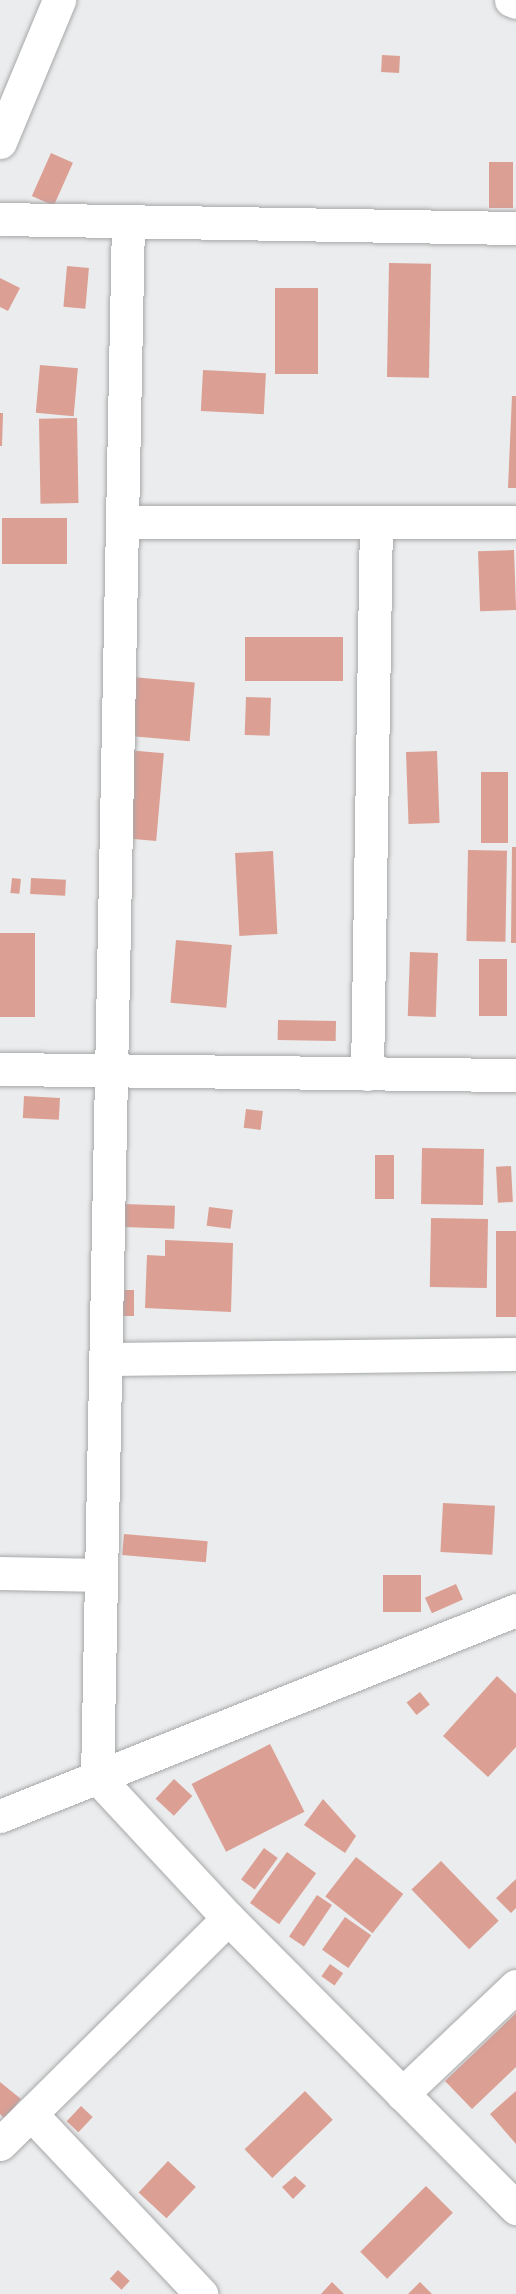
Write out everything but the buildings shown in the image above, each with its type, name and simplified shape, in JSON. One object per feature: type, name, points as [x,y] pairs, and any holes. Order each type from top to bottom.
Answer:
[{"type":"street","points":[[0,142],[59,0]]},
{"type":"street","points":[[511,0],[516,2]]},
{"type":"street","points":[[0,219],[516,228]]},
{"type":"street","points":[[128,221],[97,1777],[228,1918],[516,2208]]},
{"type":"street","points":[[122,522],[516,522]]},
{"type":"street","points":[[367,1074],[376,522]]},
{"type":"street","points":[[0,1069],[516,1075]]},
{"type":"street","points":[[106,1359],[516,1354]]},
{"type":"street","points":[[0,1573],[101,1575]]},
{"type":"street","points":[[0,1816],[516,1610]]},
{"type":"street","points":[[0,2144],[228,1918]]},
{"type":"street","points":[[402,2094],[516,1986]]},
{"type":"street","points":[[31,2114],[201,2294]]}]
